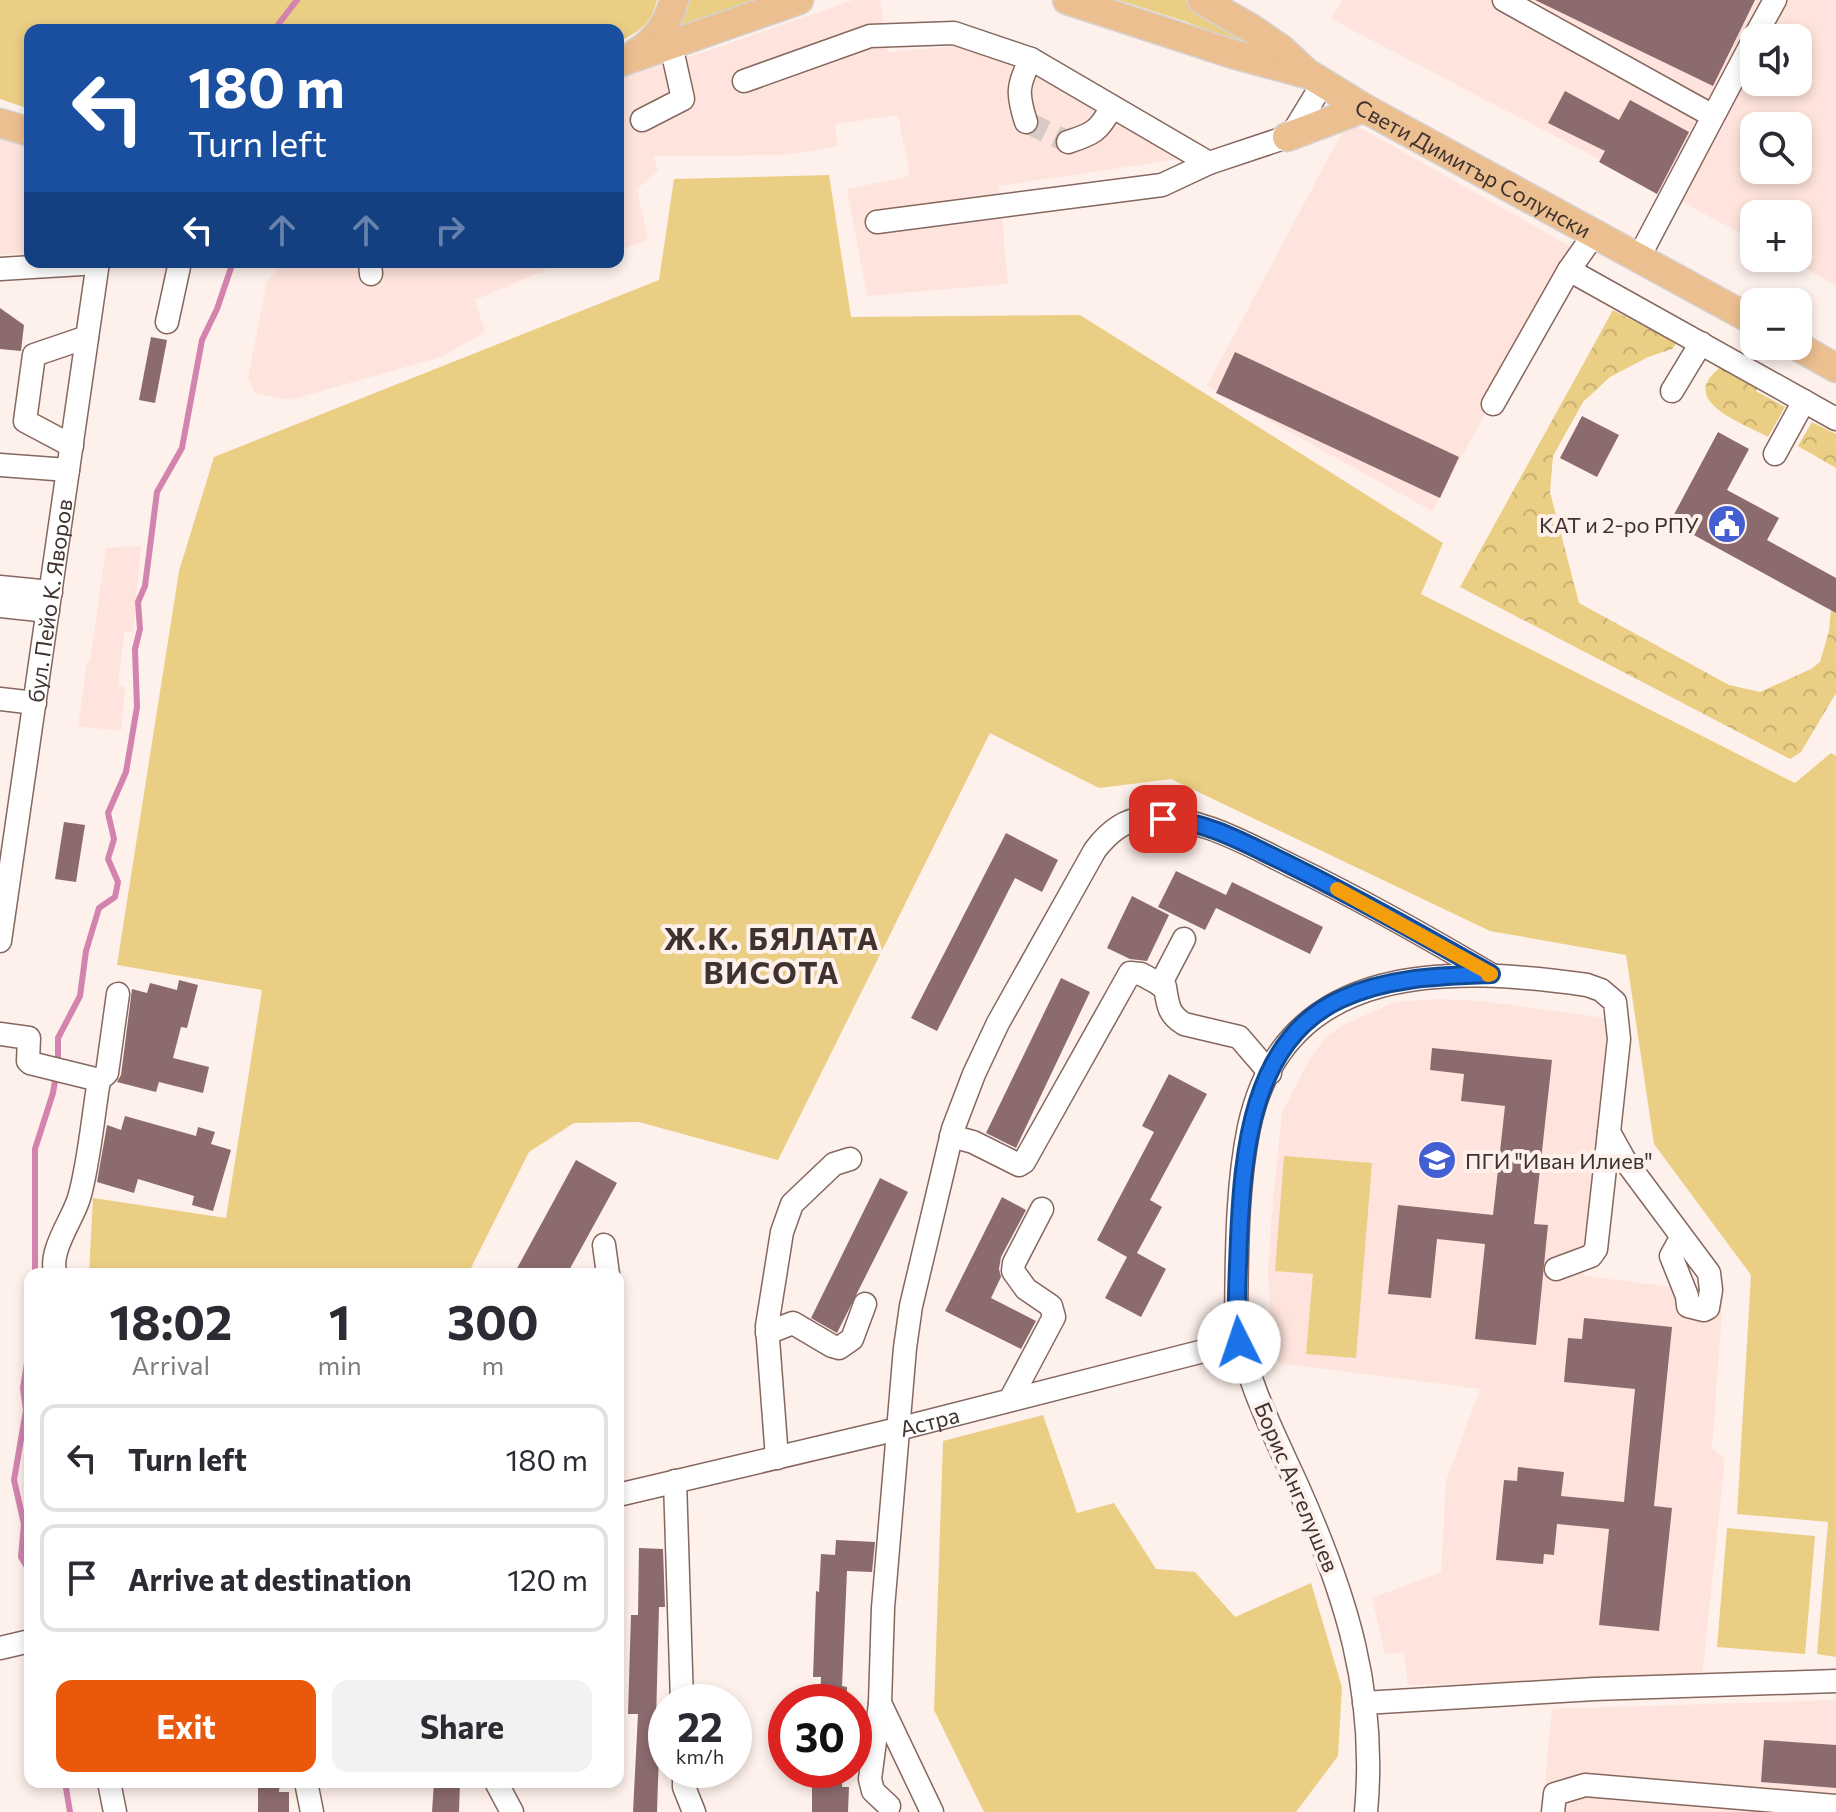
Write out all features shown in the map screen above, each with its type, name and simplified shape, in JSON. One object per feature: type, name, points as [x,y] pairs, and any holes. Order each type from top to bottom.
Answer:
[{"type":"main road","points":[[624,60],[656,36],[666,22],[674,0]]},
{"type":"main road","points":[[624,61],[799,0]]},
{"type":"main road","points":[[1067,0],[1314,78]]},
{"type":"main road","name":"Свети Димитър Солунски","points":[[1202,0],[1262,35],[1314,78],[1364,108],[1740,313]]},
{"type":"main road","points":[[1277,141],[1364,108]]},
{"type":"main road","points":[[0,123],[24,130]]},
{"type":"main road","points":[[1812,354],[1836,368]]},
{"type":"street","points":[[1504,0],[1713,116]]},
{"type":"street","points":[[1762,24],[1775,0]]},
{"type":"street","points":[[744,81],[870,36],[954,33],[1031,59],[1209,163]]},
{"type":"street","points":[[642,120],[683,99],[671,45]]},
{"type":"street","points":[[1026,122],[1019,100],[1020,80],[1031,59]]},
{"type":"street","points":[[1639,257],[1740,65]]},
{"type":"street","points":[[877,222],[1162,185],[1209,163],[1277,141],[1295,129],[1314,78]]},
{"type":"street","points":[[1068,142],[1089,135],[1102,126],[1111,108]]},
{"type":"street","points":[[1493,404],[1569,270],[1595,233]]},
{"type":"street","points":[[0,269],[24,267]]},
{"type":"street","name":"бул. Пейо К. Яворов","points":[[0,941],[11,790],[35,703],[97,268]]},
{"type":"street","points":[[167,322],[179,268]]},
{"type":"street","points":[[1569,270],[1836,419]]},
{"type":"street","points":[[72,446],[25,421],[34,355],[87,337]]},
{"type":"street","points":[[1672,391],[1701,343]]},
{"type":"street","points":[[1775,454],[1804,401]]},
{"type":"street","points":[[0,465],[68,470]]},
{"type":"street","points":[[0,587],[50,601]]},
{"type":"street","points":[[0,606],[50,601]]},
{"type":"street","points":[[0,699],[35,703]]},
{"type":"street","points":[[889,1806],[873,1791],[870,1779],[880,1703],[883,1608],[911,1306],[951,1136],[974,1074],[998,1023],[1081,871],[1111,831],[1142,818],[1183,820],[1231,836],[1370,905],[1491,974]]},
{"type":"street","points":[[1160,985],[1184,939]]},
{"type":"street","points":[[951,1136],[973,1142],[1021,1164],[1046,1126],[1130,973],[1141,974],[1165,987],[1167,1008],[1184,1024],[1239,1037],[1270,1073]]},
{"type":"street","name":"Борис Ангелушев","points":[[1366,1812],[1367,1745],[1357,1652],[1329,1557],[1257,1393],[1239,1342],[1237,1286],[1244,1165],[1250,1126],[1270,1073],[1300,1028],[1341,999],[1397,982],[1491,974],[1587,985],[1601,990],[1615,1002],[1619,1039],[1609,1132]]},
{"type":"street","points":[[0,1034],[29,1038],[30,1063],[90,1078],[107,1073],[118,994]]},
{"type":"street","points":[[53,1268],[55,1255],[79,1198],[90,1078]]},
{"type":"street","points":[[1609,1132],[1624,1159],[1709,1273],[1711,1290],[1708,1308],[1704,1310],[1688,1306],[1671,1256],[1681,1238]]},
{"type":"street","points":[[1556,1269],[1591,1256],[1596,1249],[1609,1132]]},
{"type":"street","points":[[777,1458],[767,1333],[782,1232],[792,1204],[834,1164],[850,1159]]},
{"type":"street","points":[[1010,1400],[1054,1317],[1051,1306],[1026,1289],[1013,1271],[1014,1263],[1042,1209]]},
{"type":"street","points":[[604,1245],[607,1268]]},
{"type":"street","points":[[767,1333],[793,1323],[839,1348],[852,1339],[865,1304]]},
{"type":"street","name":"Астра","points":[[624,1494],[898,1429],[1239,1342]]},
{"type":"street","points":[[675,1481],[681,1684]]},
{"type":"street","points":[[0,1648],[24,1642]]},
{"type":"street","points":[[1364,1703],[1594,1689],[1836,1681]]},
{"type":"street","points":[[880,1703],[932,1812]]},
{"type":"street","points":[[1553,1812],[1555,1794],[1585,1785],[1836,1806]]},
{"type":"street","points":[[110,1788],[115,1812]]},
{"type":"street","points":[[307,1788],[312,1812]]},
{"type":"street","points":[[499,1788],[512,1812]]},
{"type":"street","points":[[684,1788],[694,1812]]},
{"type":"shaded area","points":[[853,0],[880,0],[888,52],[967,45],[1068,86],[1179,159],[999,186],[1008,284],[867,296],[847,189],[910,176],[898,115],[835,124],[838,146],[786,155],[653,156],[658,170],[637,189],[648,240],[624,249],[624,77]]},
{"type":"shaded area","points":[[1342,0],[1836,0],[1836,285],[1812,272],[1812,200],[1740,200],[1740,233],[1331,19]]},
{"type":"shaded area","points":[[1348,121],[1575,249],[1432,511],[1207,386]]},
{"type":"shaded area","points":[[0,133],[24,140],[24,253],[0,255]]},
{"type":"shaded area","points":[[279,268],[549,268],[475,300],[485,331],[444,356],[290,400],[255,393],[248,378],[267,281]]},
{"type":"shaded area","points":[[141,546],[133,632],[124,632],[118,686],[125,687],[121,731],[78,726],[106,548]]},
{"type":"shaded area","points":[[1439,999],[1482,1001],[1606,1018],[1608,1075],[1584,1276],[1680,1288],[1724,1283],[1712,1448],[1725,1459],[1702,1678],[1408,1685],[1404,1652],[1385,1654],[1372,1598],[1441,1572],[1446,1481],[1480,1389],[1279,1363],[1272,1328],[1268,1274],[1273,1199],[1282,1113],[1309,1060],[1325,1038],[1343,1025],[1395,1002]]},
{"type":"shaded area","points":[[1836,1700],[1836,1812],[1542,1812],[1552,1709]]},
{"type":"green space","points":[[0,0],[657,0],[644,26],[624,39],[624,24],[24,24],[24,107],[0,99]]},
{"type":"green space","points":[[685,0],[773,0],[677,29]]},
{"type":"green space","points":[[1118,0],[1186,0],[1272,48],[1266,55],[1187,22]]},
{"type":"green space","points":[[829,175],[851,317],[1080,315],[1443,543],[1421,594],[1795,783],[1831,753],[1836,756],[1836,1657],[1817,1654],[1828,1522],[1737,1514],[1751,1275],[1654,1144],[1626,955],[1490,931],[1171,779],[1099,788],[990,733],[778,1160],[639,1122],[574,1123],[529,1152],[471,1268],[89,1268],[93,1198],[226,1218],[262,990],[117,965],[179,571],[214,457],[659,280],[674,179]]},
{"type":"green space","points":[[1613,310],[1677,343],[1672,349],[1648,357],[1610,377],[1583,402],[1553,456],[1550,492],[1579,603],[1729,685],[1760,692],[1820,662],[1831,610],[1836,613],[1836,693],[1801,752],[1790,759],[1460,587]]},
{"type":"green space","points":[[1730,361],[1761,379],[1756,391],[1785,407],[1768,437],[1726,415],[1707,396],[1706,386],[1713,374]]},
{"type":"green space","points":[[1812,422],[1836,434],[1836,468],[1798,446]]},
{"type":"green space","points":[[1284,1156],[1372,1163],[1356,1358],[1306,1354],[1313,1274],[1275,1271]]},
{"type":"green space","points":[[1043,1415],[1077,1513],[1114,1503],[1156,1569],[1195,1572],[1235,1617],[1311,1583],[1342,1687],[1338,1756],[1296,1812],[984,1812],[934,1710],[943,1441]]},
{"type":"green space","points":[[1727,1528],[1815,1536],[1805,1654],[1717,1647]]},
{"type":"building","points":[[1535,0],[1755,0],[1743,24],[1740,24],[1740,31],[1713,86]]},
{"type":"building","points":[[1565,91],[1619,120],[1630,100],[1689,132],[1657,194],[1599,162],[1605,151],[1548,123]]},
{"type":"building","points":[[0,308],[24,325],[21,351],[0,349]]},
{"type":"building","points":[[151,337],[167,340],[155,403],[139,400]]},
{"type":"building","points":[[1235,352],[1459,457],[1440,498],[1216,393]]},
{"type":"building","points":[[1582,416],[1619,435],[1597,477],[1560,458]]},
{"type":"building","points":[[1718,432],[1749,449],[1727,490],[1779,518],[1767,540],[1836,578],[1836,613],[1670,522]]},
{"type":"building","points":[[64,822],[85,825],[76,882],[55,879]]},
{"type":"building","points":[[1006,833],[1058,860],[1042,892],[1015,878],[937,1031],[911,1018]]},
{"type":"building","points":[[1176,871],[1226,895],[1232,882],[1323,927],[1310,954],[1216,908],[1205,930],[1158,907]]},
{"type":"building","points":[[1132,896],[1169,915],[1147,961],[1130,959],[1107,948]]},
{"type":"building","points":[[1061,978],[1090,992],[1016,1148],[986,1133]]},
{"type":"building","points":[[179,980],[198,985],[187,1028],[181,1027],[173,1058],[209,1067],[203,1093],[159,1082],[156,1092],[117,1082],[121,1075],[132,989],[147,993],[150,983],[177,990]]},
{"type":"building","points":[[1432,1048],[1552,1060],[1534,1224],[1548,1225],[1536,1345],[1475,1339],[1485,1244],[1437,1239],[1431,1298],[1388,1294],[1398,1205],[1493,1215],[1505,1106],[1461,1101],[1464,1074],[1430,1070]]},
{"type":"building","points":[[1169,1074],[1207,1094],[1150,1200],[1162,1207],[1137,1253],[1166,1269],[1141,1317],[1105,1298],[1127,1257],[1097,1240],[1154,1132],[1142,1126]]},
{"type":"building","points":[[125,1116],[196,1136],[198,1127],[215,1132],[211,1144],[231,1150],[213,1211],[192,1205],[194,1196],[138,1179],[134,1193],[97,1182],[107,1125],[121,1130]]},
{"type":"building","points":[[576,1160],[617,1183],[570,1268],[517,1268]]},
{"type":"building","points":[[880,1178],[908,1192],[837,1333],[811,1318]]},
{"type":"building","points":[[1002,1197],[1026,1210],[1001,1257],[1001,1277],[991,1298],[1036,1321],[1021,1349],[945,1311]]},
{"type":"building","points":[[1584,1318],[1672,1327],[1654,1506],[1672,1508],[1659,1631],[1599,1625],[1609,1529],[1557,1524],[1554,1555],[1544,1554],[1543,1564],[1496,1560],[1504,1480],[1517,1481],[1518,1467],[1564,1472],[1561,1496],[1624,1502],[1635,1389],[1564,1382],[1568,1338],[1582,1339]]},
{"type":"building","points":[[836,1540],[875,1542],[872,1572],[847,1571],[842,1684],[821,1684],[821,1677],[813,1677],[816,1591],[819,1592],[821,1554],[835,1555]]},
{"type":"building","points":[[639,1548],[663,1549],[665,1607],[659,1607],[657,1684],[648,1684],[648,1788],[658,1788],[657,1812],[633,1812],[638,1714],[628,1714],[631,1615],[638,1615]]},
{"type":"building","points":[[1764,1740],[1836,1745],[1836,1788],[1761,1782]]},
{"type":"building","points":[[258,1788],[279,1788],[279,1792],[289,1792],[289,1812],[258,1812]]},
{"type":"building","points":[[434,1788],[460,1788],[459,1812],[432,1812]]},
{"type":"building","points":[[812,1788],[849,1788],[848,1812],[812,1812]]},
{"type":"waterway","points":[[279,24],[297,0]]},
{"type":"waterway","points":[[35,1268],[35,1149],[53,1093],[58,1038],[80,996],[86,951],[99,908],[115,897],[118,882],[108,859],[114,839],[108,813],[126,772],[137,707],[135,649],[140,629],[138,602],[145,586],[157,492],[182,448],[202,340],[231,268]]},
{"type":"waterway","points":[[24,1382],[24,1395]]},
{"type":"waterway","points":[[24,1422],[14,1480],[24,1524]]},
{"type":"waterway","points":[[24,1524],[21,1557],[24,1562]]},
{"type":"waterway","points":[[66,1788],[70,1812]]},
{"type":"tunnel","points":[[1026,122],[1068,142]]},
{"type":"slow traffic","points":[[1337,889],[1491,974],[1488,975]]},
{"type":"place","name":"КАТ и 2-ро РПУ","points":[[1727,524]]},
{"type":"place","name":"ПГИ \"Иван Илиев\"","points":[[1437,1160]]},
{"type":"district","name":"Ж.К. БЯЛАТА ВИСОТА","points":[[772,954]]},
{"type":"route","points":[[1163,819],[1183,820],[1231,836],[1370,905],[1491,974],[1397,982],[1341,999],[1300,1028],[1284,1049],[1258,1098],[1250,1126],[1237,1286],[1239,1342]]}]
